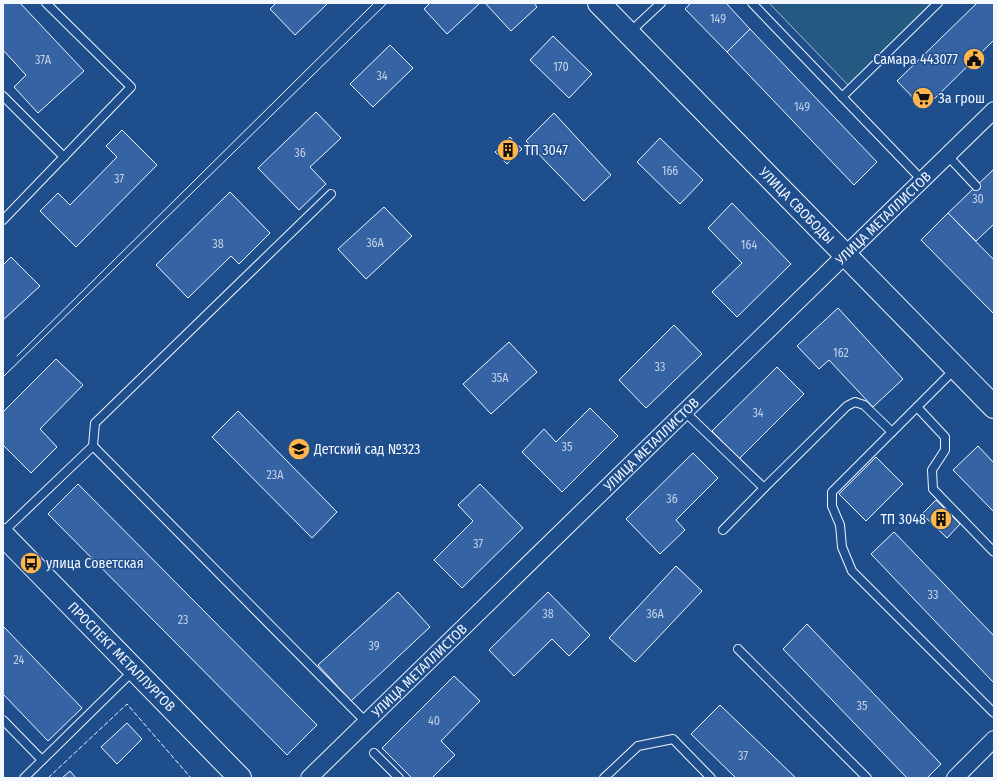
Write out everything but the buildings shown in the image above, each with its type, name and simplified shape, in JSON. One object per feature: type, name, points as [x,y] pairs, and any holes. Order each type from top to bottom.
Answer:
[{"type":"street","name":"УЛИЦА СВОБОДЫ","points":[[599,3],[994,407]]},
{"type":"street","name":"УЛИЦА МЕТАЛЛИСТОВ","points":[[309,778],[994,110]]},
{"type":"street","name":"ПРОСПЕКТ МЕТАЛЛУРГОВ","points":[[3,533],[240,778]]},
{"type":"street","points":[[955,778],[994,739]]},
{"type":"lane","points":[[3,220],[131,87],[46,3]]},
{"type":"lane","points":[[628,33],[661,3]]},
{"type":"lane","points":[[752,3],[922,180]]},
{"type":"lane","points":[[842,97],[938,3]]},
{"type":"lane","points":[[3,96],[64,157]]},
{"type":"lane","points":[[948,156],[976,186]]},
{"type":"lane","points":[[3,533],[93,446],[95,423],[331,194]]},
{"type":"lane","points":[[956,368],[832,492],[832,506],[840,525],[842,547],[852,571],[994,714]]},
{"type":"lane","points":[[723,530],[847,406],[855,402],[864,405],[892,432]]},
{"type":"lane","points":[[917,407],[945,437],[945,450],[932,470],[933,489],[994,552]]},
{"type":"lane","points":[[685,412],[764,488]]},
{"type":"lane","points":[[93,446],[366,722]]},
{"type":"lane","points":[[738,649],[867,778]]},
{"type":"lane","points":[[24,778],[134,670]]},
{"type":"lane","points":[[3,720],[42,760]]},
{"type":"lane","points":[[604,778],[638,746],[673,739],[711,778]]},
{"type":"lane","points":[[374,753],[399,778]]},
{"type":"shaded area","points":[[769,3],[935,3],[849,86]]},
{"type":"tram line","points":[[17,356],[374,3]]},
{"type":"tram line","points":[[3,377],[387,3]]},
{"type":"fence","points":[[48,778],[127,704],[191,778]]},
{"type":"place","name":"Самара 443077","points":[[974,59]]},
{"type":"place","name":"За грош","points":[[923,98]]},
{"type":"place","name":"ТП 3047","points":[[508,150]]},
{"type":"place","name":"Детский сад №323","points":[[299,449]]},
{"type":"place","name":"ТП 3048","points":[[941,519]]},
{"type":"place","name":"улица Советская","points":[[31,563]]}]
